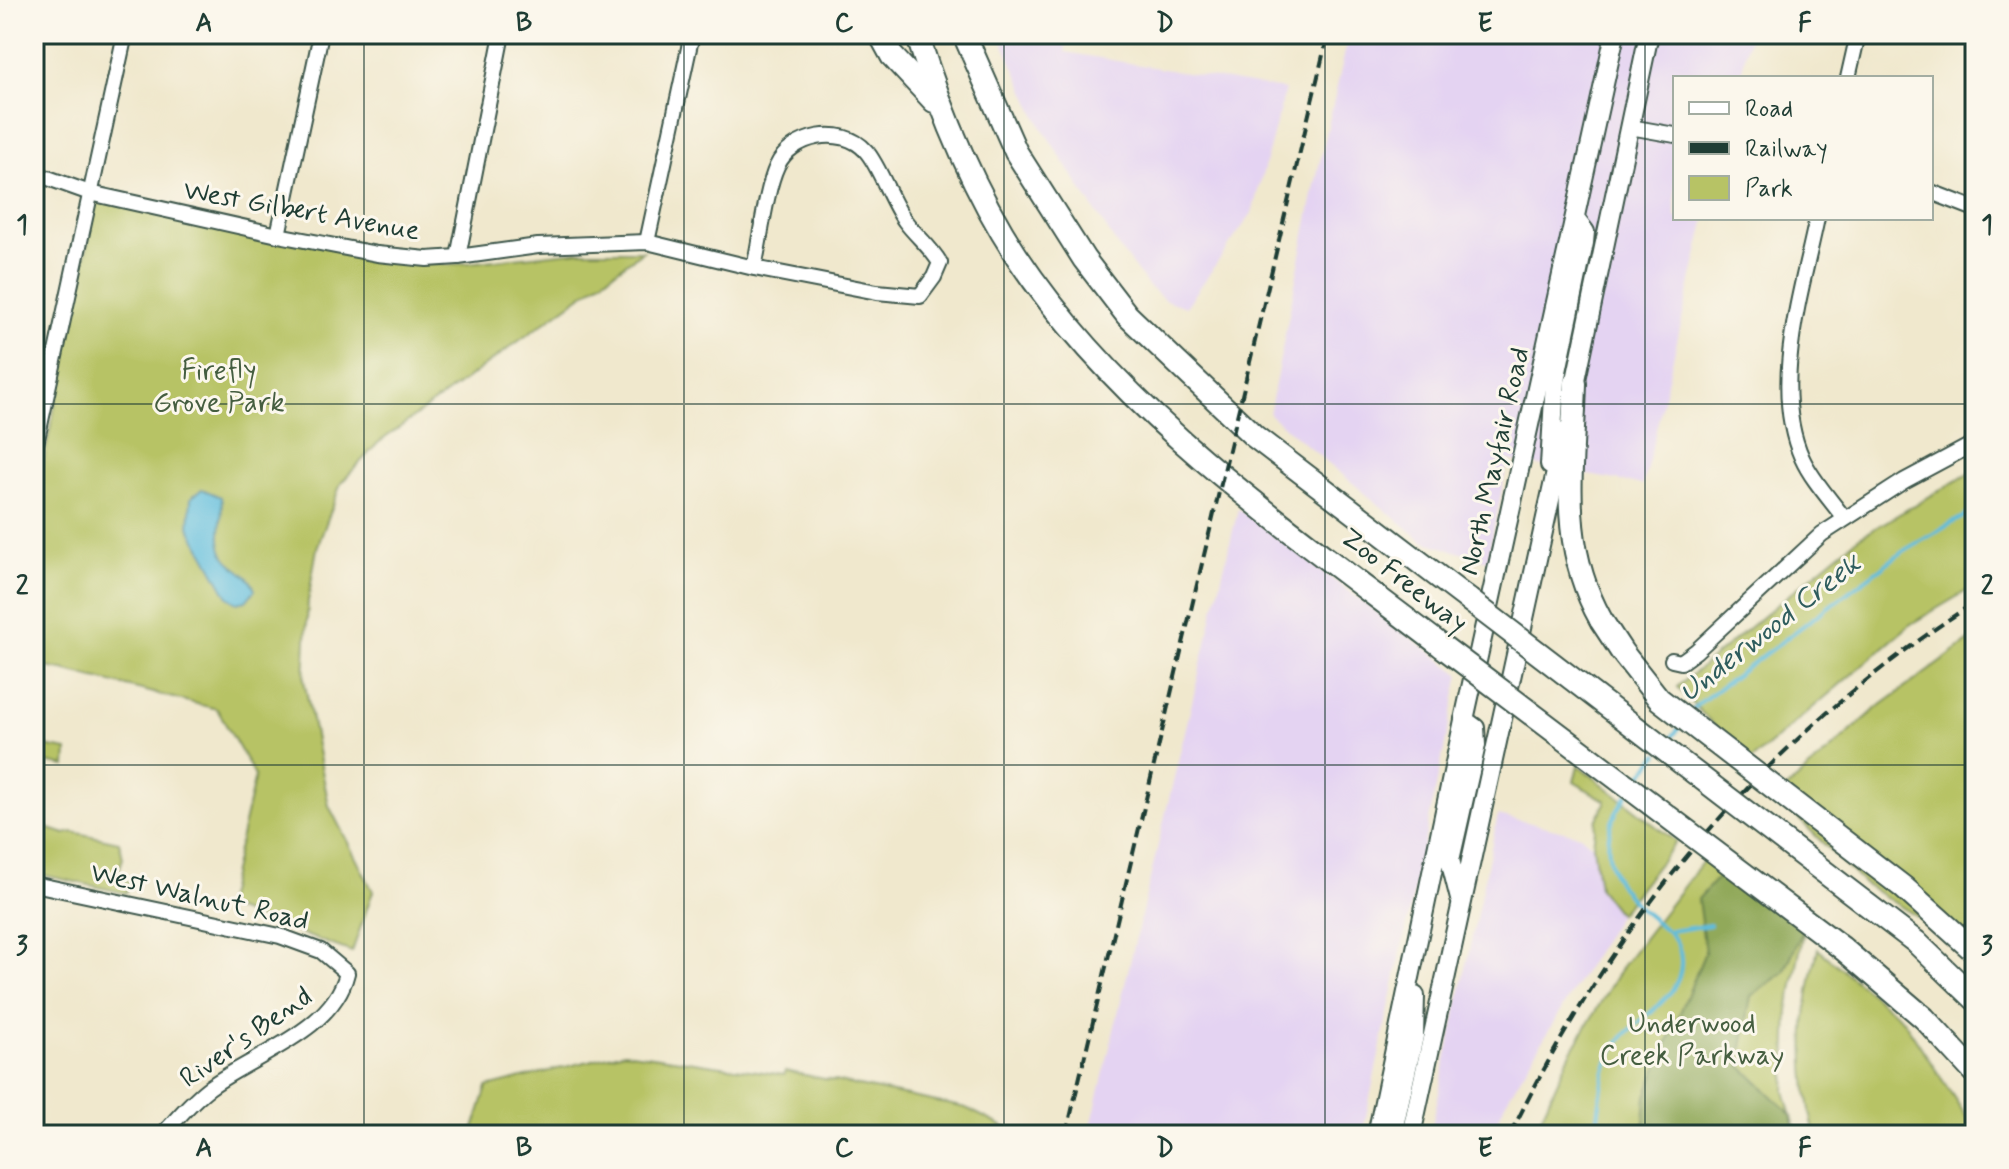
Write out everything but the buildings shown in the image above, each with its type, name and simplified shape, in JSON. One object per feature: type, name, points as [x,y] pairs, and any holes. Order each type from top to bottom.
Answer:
[{"type":"highway","points":[[880,34],[892,56],[940,108]]},
{"type":"highway","name":"Zoo Freeway","points":[[917,34],[940,108],[976,187],[1016,255],[1072,329],[1152,415],[1272,514],[1443,647],[1842,948],[1924,1018],[1975,1073]]},
{"type":"highway","name":"Zoo Freeway","points":[[964,34],[1016,152],[1084,259],[1127,315],[1254,436],[1916,942],[1975,999]]},
{"type":"highway","points":[[1575,383],[1569,515],[1578,567],[1588,597],[1601,620],[1659,699],[1903,887],[1973,950]]},
{"type":"main road","name":"North Mayfair Road","points":[[1377,1135],[1464,720],[1615,34]]},
{"type":"main road","points":[[1411,1135],[1550,504],[1649,34]]},
{"type":"main road","points":[[1550,504],[1550,431],[1555,381],[1585,232],[1575,219]]},
{"type":"main road","points":[[1461,904],[1450,860],[1476,745],[1475,728],[1464,720]]},
{"type":"main road","points":[[1392,1135],[1414,1036],[1416,954]]},
{"type":"street","points":[[34,453],[125,34]]},
{"type":"street","points":[[278,235],[321,34]]},
{"type":"street","points":[[458,257],[502,34]]},
{"type":"street","points":[[647,242],[692,34]]},
{"type":"street","points":[[1848,76],[1858,34]]},
{"type":"street","points":[[1630,127],[1673,135]]},
{"type":"street","name":"West Gilbert Avenue","points":[[34,173],[90,193],[278,235],[377,254],[427,259],[538,246],[647,242],[754,268],[877,292],[920,296],[940,263],[930,246],[905,221],[866,150],[850,141],[825,136],[800,141],[785,152],[775,168],[754,268]]},
{"type":"street","points":[[1933,193],[1975,209]]},
{"type":"street","points":[[1817,220],[1791,351],[1787,393],[1792,428],[1802,459],[1844,518]]},
{"type":"street","points":[[34,374],[51,374]]},
{"type":"street","points":[[1672,660],[1681,662],[1696,651],[1811,544],[1844,518],[1975,443]]},
{"type":"street","name":"West Walnut Road","points":[[34,884],[280,936],[321,951],[347,973]]},
{"type":"street","name":"River's Bend","points":[[162,1135],[208,1088],[328,1011],[338,999],[347,973]]},
{"type":"shaded area","points":[[999,34],[1068,34],[1065,52],[1285,90],[1252,213],[1186,307],[1165,300],[1149,287],[1117,245],[1041,126]]},
{"type":"shaded area","points":[[1349,34],[1750,34],[1740,76],[1673,76],[1673,220],[1706,220],[1643,485],[1508,460],[1487,561],[1423,541],[1269,414]]},
{"type":"shaded area","points":[[1238,509],[1460,674],[1362,1135],[1089,1135]]},
{"type":"shaded area","points":[[1498,815],[1580,835],[1593,846],[1599,888],[1619,914],[1505,1103],[1492,1135],[1430,1135]]},
{"type":"green space","name":"Firefly Grove Park","points":[[97,199],[449,265],[580,251],[643,251],[378,443],[341,483],[317,548],[308,601],[304,680],[329,806],[373,891],[352,952],[225,906],[255,776],[217,709],[34,665],[34,508]]},
{"type":"green space","points":[[1975,470],[1975,586],[1911,624],[1749,762],[1677,687],[1858,538]]},
{"type":"green space","points":[[1975,637],[1975,965],[1939,930],[1864,884],[1777,797],[1877,708]]},
{"type":"green space","points":[[34,744],[67,750],[66,766],[34,760]]},
{"type":"green space","points":[[1578,765],[1676,842],[1619,914],[1599,888],[1593,846],[1596,821],[1606,801],[1574,782]]},
{"type":"green space","points":[[34,824],[65,834],[73,832],[119,842],[123,858],[116,879],[131,882],[126,893],[34,873]]},
{"type":"green space","name":"Underwood Creek Parkway","points":[[1707,856],[1805,926],[1788,1010],[1785,1091],[1797,1135],[1533,1135],[1570,1054],[1623,965]]},
{"type":"green space","points":[[1725,869],[1805,926],[1784,972],[1751,996],[1739,1064],[1792,1115],[1797,1135],[1643,1135],[1646,1096],[1705,952],[1698,899]]},
{"type":"green space","points":[[1818,949],[1904,1021],[1975,1130],[1975,1135],[1815,1135],[1807,1088],[1804,1042],[1808,996]]},
{"type":"green space","points":[[624,1052],[784,1075],[785,1071],[966,1108],[1020,1135],[472,1135],[487,1087]]},
{"type":"water","points":[[202,489],[221,497],[220,542],[225,556],[253,584],[255,590],[246,601],[237,603],[228,597],[189,527],[191,498]]},
{"type":"waterway","name":"Underwood Creek","points":[[1691,712],[1905,550],[1975,510]]},
{"type":"waterway","name":"Underwood Creek","points":[[1666,744],[1681,726]]},
{"type":"waterway","name":"Underwood Creek","points":[[1637,781],[1658,754]]},
{"type":"waterway","name":"Underwood Creek","points":[[1595,1135],[1604,1074],[1613,1051],[1619,1041],[1668,996],[1680,973],[1681,960],[1675,940],[1626,894],[1612,868],[1609,854],[1612,822],[1627,795]]},
{"type":"waterway","points":[[1670,931],[1710,925]]},
{"type":"railway","points":[[1066,1135],[1328,34]]},
{"type":"railway","points":[[1510,1135],[1553,1052],[1600,975],[1650,903],[1705,835],[1764,772],[1828,712],[1898,655],[1975,602]]}]
